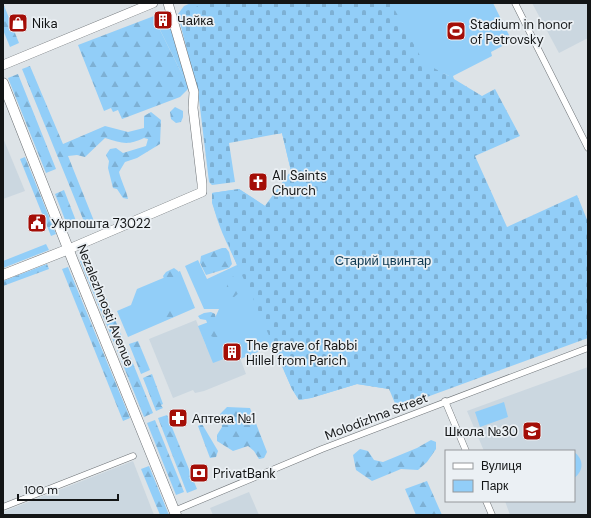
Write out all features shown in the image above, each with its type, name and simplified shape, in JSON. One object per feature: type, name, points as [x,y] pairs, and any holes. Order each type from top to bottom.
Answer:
[{"type":"main road","name":"Nezalezhnosti Avenue","points":[[3,83],[68,249],[175,513]]},
{"type":"main road","points":[[3,275],[68,249]]},
{"type":"street","points":[[3,65],[153,3]]},
{"type":"street","points":[[68,249],[202,192],[193,108],[194,92],[168,3]]},
{"type":"street","points":[[515,3],[588,148]]},
{"type":"street","name":"Molodizhna Street","points":[[175,513],[322,449],[588,348]]},
{"type":"street","points":[[446,401],[466,450]]},
{"type":"street","points":[[3,507],[133,456]]},
{"type":"street","points":[[486,502],[492,515]]},
{"type":"shaded area","points":[[532,3],[588,3],[588,38],[559,53]]},
{"type":"shaded area","points":[[3,138],[25,191],[3,199]]},
{"type":"shaded area","points":[[196,320],[206,346],[229,357],[226,349],[235,345],[246,374],[204,391],[195,393],[193,390],[173,398],[149,339]]},
{"type":"shaded area","name":"Школа №30","points":[[588,367],[588,515],[510,515],[505,502],[575,502],[575,450],[484,450],[467,411]]},
{"type":"shaded area","points":[[133,461],[154,515],[3,515],[3,512]]},
{"type":"shaded area","points":[[249,492],[259,515],[213,515],[210,508]]},
{"type":"green space","points":[[3,3],[19,43],[10,47],[3,30]]},
{"type":"green space","name":"Старий цвинтар","points":[[191,3],[493,3],[512,41],[491,52],[492,56],[453,76],[443,73],[389,389],[357,384],[311,398],[299,400],[292,389],[273,346],[240,359],[235,345],[226,349],[229,357],[213,363],[198,326],[214,320],[219,309],[204,309],[185,266],[198,260],[207,279],[237,265],[218,221],[212,193],[239,189],[265,206],[291,171],[282,133],[278,134],[199,99],[178,14],[184,6]]},
{"type":"green space","name":"Старий цвинтар","points":[[206,3],[391,3],[424,63],[449,76],[453,76],[454,79],[482,96],[495,89],[520,136],[475,156],[507,227],[577,195],[588,222],[588,338],[397,408],[389,389],[357,384],[311,398],[299,400],[292,389],[237,265],[212,203],[212,193],[239,189],[265,206],[291,171],[282,133],[229,143],[235,182],[212,185],[209,182],[198,91],[178,14]]},
{"type":"green space","points":[[154,16],[189,88],[180,97],[122,119],[118,110],[113,112],[111,108],[104,111],[78,45]]},
{"type":"green space","points":[[171,23],[189,88],[159,28]]},
{"type":"green space","points":[[30,66],[63,144],[105,126],[128,132],[144,128],[144,116],[151,112],[161,120],[160,144],[137,158],[125,162],[119,172],[128,199],[123,198],[117,189],[113,188],[108,168],[109,161],[106,155],[110,149],[116,148],[123,153],[146,146],[148,139],[144,138],[129,143],[124,143],[105,138],[85,157],[77,155],[68,156],[94,221],[85,224],[22,69]]},
{"type":"green space","points":[[18,74],[56,169],[46,173],[8,78]]},
{"type":"green space","points":[[175,107],[183,111],[181,122],[176,123],[171,119],[170,112]]},
{"type":"green space","points":[[25,157],[56,234],[51,236],[20,159]]},
{"type":"green space","points":[[64,190],[78,226],[69,230],[55,194]]},
{"type":"green space","points":[[46,244],[49,250],[3,268],[3,261]]},
{"type":"green space","points":[[222,248],[226,248],[229,252],[232,264],[229,268],[206,275],[200,263],[201,256]]},
{"type":"green space","points":[[89,257],[124,341],[115,345],[80,261]]},
{"type":"green space","points":[[47,264],[49,269],[3,286],[3,281]]},
{"type":"green space","points":[[68,267],[130,418],[123,421],[62,269]]},
{"type":"green space","points":[[174,268],[178,271],[179,276],[177,280],[165,281],[163,276],[166,272]]},
{"type":"green space","points":[[180,271],[195,308],[128,337],[117,311],[131,305],[137,289]]},
{"type":"green space","points":[[231,275],[238,280],[240,292],[233,298],[228,296],[226,293],[228,278]]},
{"type":"green space","points":[[167,307],[176,309],[176,314],[172,318],[164,318],[161,314],[163,309]]},
{"type":"green space","points":[[211,312],[215,314],[219,340],[209,335],[206,320],[200,319],[198,316]]},
{"type":"green space","points":[[138,341],[150,370],[141,374],[129,344]]},
{"type":"green space","points":[[126,346],[153,413],[144,417],[117,350]]},
{"type":"green space","points":[[152,374],[163,404],[161,405],[163,408],[156,411],[143,378]]},
{"type":"green space","points":[[504,402],[508,417],[480,427],[475,412]]},
{"type":"green space","points":[[227,407],[250,408],[267,452],[264,458],[259,459],[254,451],[248,446],[233,451],[217,441],[217,435],[222,427],[220,414]]},
{"type":"green space","points":[[167,415],[197,489],[187,493],[158,418]]},
{"type":"green space","points":[[155,420],[184,492],[176,495],[147,423]]},
{"type":"green space","points":[[202,424],[218,451],[216,457],[210,458],[198,426]]},
{"type":"green space","points":[[431,440],[436,442],[436,449],[427,462],[418,470],[401,469],[372,481],[356,470],[353,455],[360,449],[368,451],[374,460],[383,462],[417,448]]},
{"type":"green space","points":[[575,453],[580,458],[582,465],[580,472],[575,477]]},
{"type":"green space","points":[[149,466],[169,515],[160,515],[141,469]]},
{"type":"green space","points":[[427,481],[442,515],[416,515],[405,489]]},
{"type":"place","name":"Чайка","points":[[163,20]]},
{"type":"place","name":"Nika","points":[[18,23]]},
{"type":"place","name":"Stadium in honor of Petrovsky","points":[[456,31]]},
{"type":"place","name":"All Saints Church","points":[[258,182]]},
{"type":"place","name":"Укрпошта 73022","points":[[37,223]]},
{"type":"place","name":"The grave of Rabbi Hillel from Parich","points":[[232,352]]},
{"type":"place","name":"Аптека №1","points":[[178,418]]},
{"type":"place","name":"Школа №30","points":[[532,431]]},
{"type":"place","name":"PrivatBank","points":[[199,473]]}]
